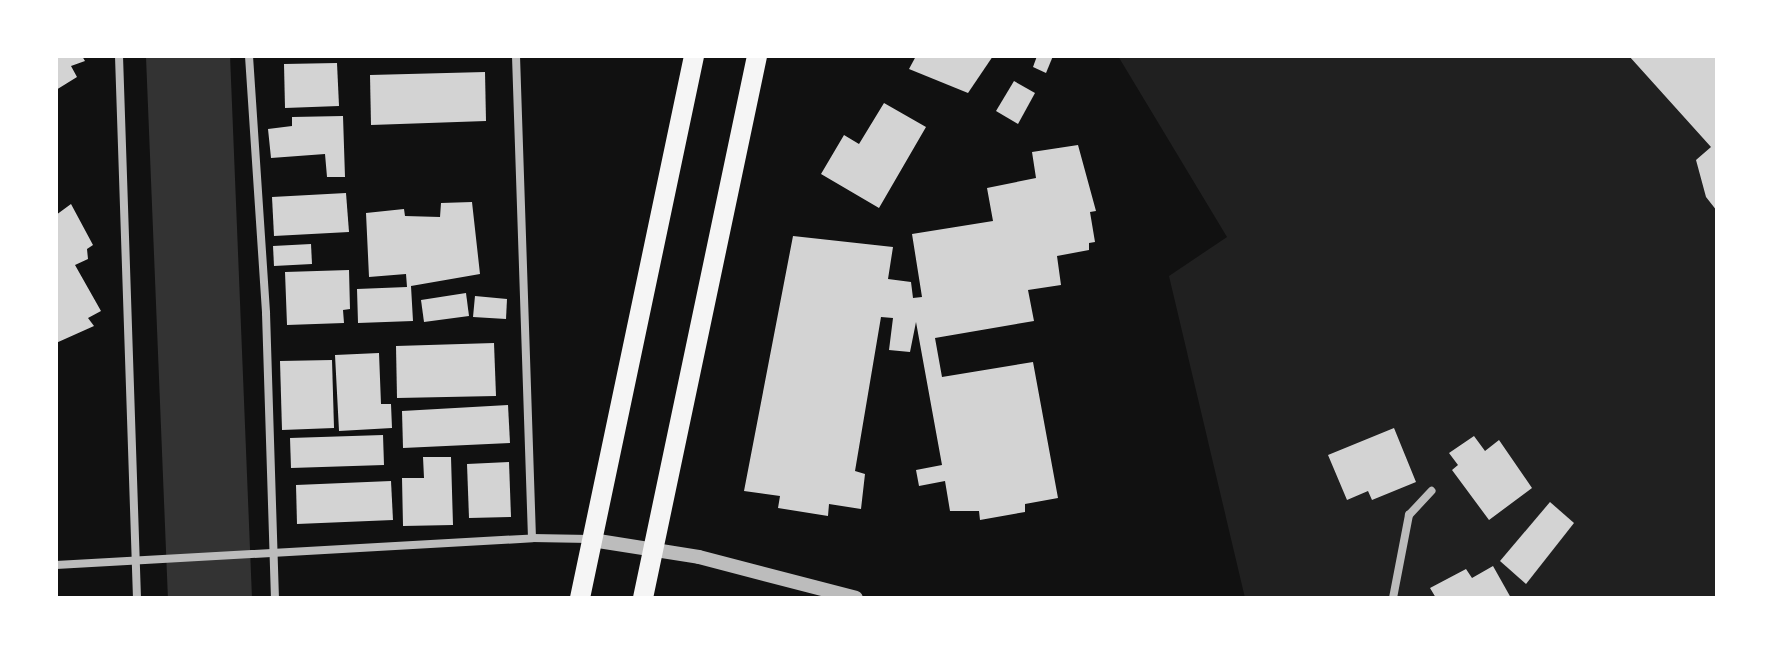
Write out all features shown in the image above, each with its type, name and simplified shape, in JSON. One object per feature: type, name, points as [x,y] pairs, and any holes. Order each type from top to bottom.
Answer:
[{"type":"main road","points":[[580,598],[694,56]]},
{"type":"main road","points":[[643,598],[757,56]]},
{"type":"street","points":[[119,56],[137,598]]},
{"type":"street","points":[[249,56],[266,313],[275,598]]},
{"type":"street","points":[[516,56],[532,538]]},
{"type":"street","points":[[1393,598],[1409,515],[1431,491]]},
{"type":"street","points":[[56,565],[532,538],[592,540],[654,547],[856,598]]},
{"type":"shaded area","points":[[1118,56],[1717,56],[1717,598],[1245,598],[1169,276],[1227,237]]},
{"type":"building","points":[[56,56],[82,56],[85,61],[71,66],[77,77],[56,90]]},
{"type":"building","points":[[916,56],[993,56],[968,93],[909,69]]},
{"type":"building","points":[[1037,56],[1053,56],[1046,73],[1033,67]]},
{"type":"building","points":[[1629,56],[1717,56],[1717,211],[1706,197],[1696,160],[1711,147]]},
{"type":"building","points":[[337,63],[339,106],[285,108],[284,64]]},
{"type":"building","points":[[485,72],[486,121],[371,125],[370,75]]},
{"type":"building","points":[[1014,81],[1035,93],[1018,124],[996,111]]},
{"type":"building","points":[[884,103],[926,127],[879,208],[821,174],[844,135],[859,144]]},
{"type":"building","points":[[343,116],[345,177],[327,177],[325,154],[271,158],[268,129],[292,126],[292,117]]},
{"type":"building","points":[[1078,145],[1096,211],[1090,212],[1095,242],[1089,243],[1089,250],[1057,256],[1061,285],[1028,290],[1034,321],[935,338],[942,377],[1033,362],[1058,498],[1025,504],[1025,512],[980,520],[979,511],[950,511],[945,481],[919,486],[916,470],[942,465],[916,322],[910,352],[889,350],[893,318],[881,317],[855,471],[865,474],[861,509],[829,504],[828,516],[778,508],[780,496],[744,491],[793,236],[893,247],[888,279],[911,282],[913,298],[922,297],[912,234],[993,221],[987,188],[1036,178],[1032,152]]},
{"type":"building","points":[[346,193],[349,232],[274,236],[272,197]]},
{"type":"building","points":[[472,202],[480,274],[411,286],[413,321],[358,323],[357,289],[407,287],[406,274],[369,277],[366,213],[404,209],[405,216],[440,217],[441,203]]},
{"type":"building","points":[[71,204],[93,245],[87,249],[88,259],[75,265],[101,311],[88,318],[94,326],[56,343],[56,215]]},
{"type":"building","points":[[311,244],[312,264],[274,266],[273,246]]},
{"type":"building","points":[[349,270],[350,309],[343,310],[344,323],[287,325],[285,272]]},
{"type":"building","points":[[466,293],[469,316],[424,322],[421,300]]},
{"type":"building","points":[[475,296],[507,299],[506,319],[473,317]]},
{"type":"building","points":[[494,343],[496,396],[397,398],[396,346]]},
{"type":"building","points":[[379,353],[381,404],[391,404],[392,428],[339,431],[335,355]]},
{"type":"building","points":[[332,360],[334,428],[282,430],[280,361]]},
{"type":"building","points":[[508,405],[510,443],[403,448],[402,411]]},
{"type":"building","points":[[1394,428],[1416,482],[1372,500],[1368,491],[1347,500],[1328,455]]},
{"type":"building","points":[[383,435],[384,465],[291,468],[290,438]]},
{"type":"building","points":[[1474,436],[1485,451],[1499,440],[1532,488],[1489,520],[1452,470],[1458,465],[1449,453]]},
{"type":"building","points":[[423,457],[451,457],[453,525],[403,526],[402,478],[424,478]]},
{"type":"building","points":[[509,462],[511,517],[469,518],[467,464]]},
{"type":"building","points":[[391,481],[393,520],[297,524],[296,485]]},
{"type":"building","points":[[1550,502],[1574,523],[1526,584],[1500,561]]},
{"type":"building","points":[[1493,566],[1511,598],[1436,598],[1430,588],[1466,569],[1472,578]]},
{"type":"waterway","points":[[188,56],[210,598]]}]
